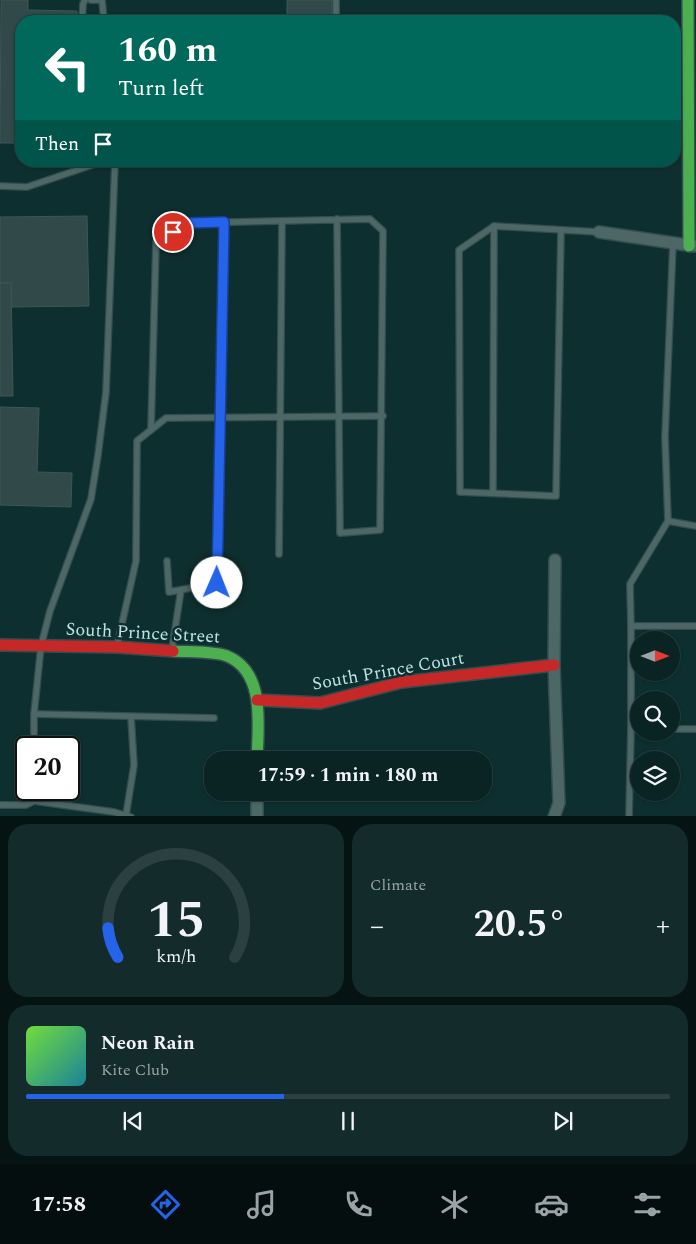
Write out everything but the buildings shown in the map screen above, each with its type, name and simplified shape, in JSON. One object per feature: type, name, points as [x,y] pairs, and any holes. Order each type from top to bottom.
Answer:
[{"type":"street","points":[[600,232],[693,246],[688,0]]},
{"type":"street","points":[[554,816],[559,803],[554,665],[555,560]]},
{"type":"street","name":"South Prince Street","points":[[0,645],[117,647],[225,655],[234,658],[248,671],[253,682],[257,700]]},
{"type":"street","name":"South Prince Court","points":[[257,700],[320,703],[402,682],[554,665]]},
{"type":"street","points":[[257,700],[257,751]]},
{"type":"street","points":[[256,801],[256,816]]},
{"type":"lane","points":[[82,15],[85,0]]},
{"type":"lane","points":[[91,0],[102,0],[103,15]]},
{"type":"lane","points":[[336,0],[336,15]]},
{"type":"lane","points":[[0,186],[27,187],[86,167]]},
{"type":"lane","points":[[34,736],[34,714],[41,646],[50,611],[91,499],[96,472],[106,392],[115,167]]},
{"type":"lane","points":[[151,430],[156,242],[190,223],[337,219],[370,219],[383,231],[383,416],[380,530],[340,533],[337,219]]},
{"type":"lane","points":[[278,554],[282,221]]},
{"type":"lane","points":[[167,561],[169,592],[217,583],[224,222]]},
{"type":"lane","points":[[493,494],[494,226]]},
{"type":"lane","points":[[560,230],[556,496],[460,492],[459,250],[494,226],[600,232]]},
{"type":"lane","points":[[631,691],[630,584],[668,521],[665,436],[673,243]]},
{"type":"lane","points":[[117,647],[136,561],[137,441],[166,418],[383,416]]},
{"type":"lane","points":[[668,521],[696,526]]},
{"type":"lane","points":[[171,651],[181,590]]},
{"type":"lane","points":[[630,626],[696,626]]},
{"type":"lane","points":[[34,714],[214,718]]},
{"type":"lane","points":[[0,805],[26,805],[34,801],[114,812],[129,816],[134,766],[132,717]]},
{"type":"lane","points":[[680,729],[696,729]]},
{"type":"lane","points":[[629,816],[631,741]]},
{"type":"traffic: fast","points":[[688,0],[689,246]]},
{"type":"traffic: fast","points":[[173,651],[222,654],[240,664],[248,674],[254,687],[257,701],[257,751]]},
{"type":"traffic: jam","points":[[0,645],[117,647],[173,651]]},
{"type":"traffic: jam","points":[[257,700],[320,703],[402,682],[554,665]]},
{"type":"route","points":[[173,232],[190,223],[224,222],[217,583]]}]
